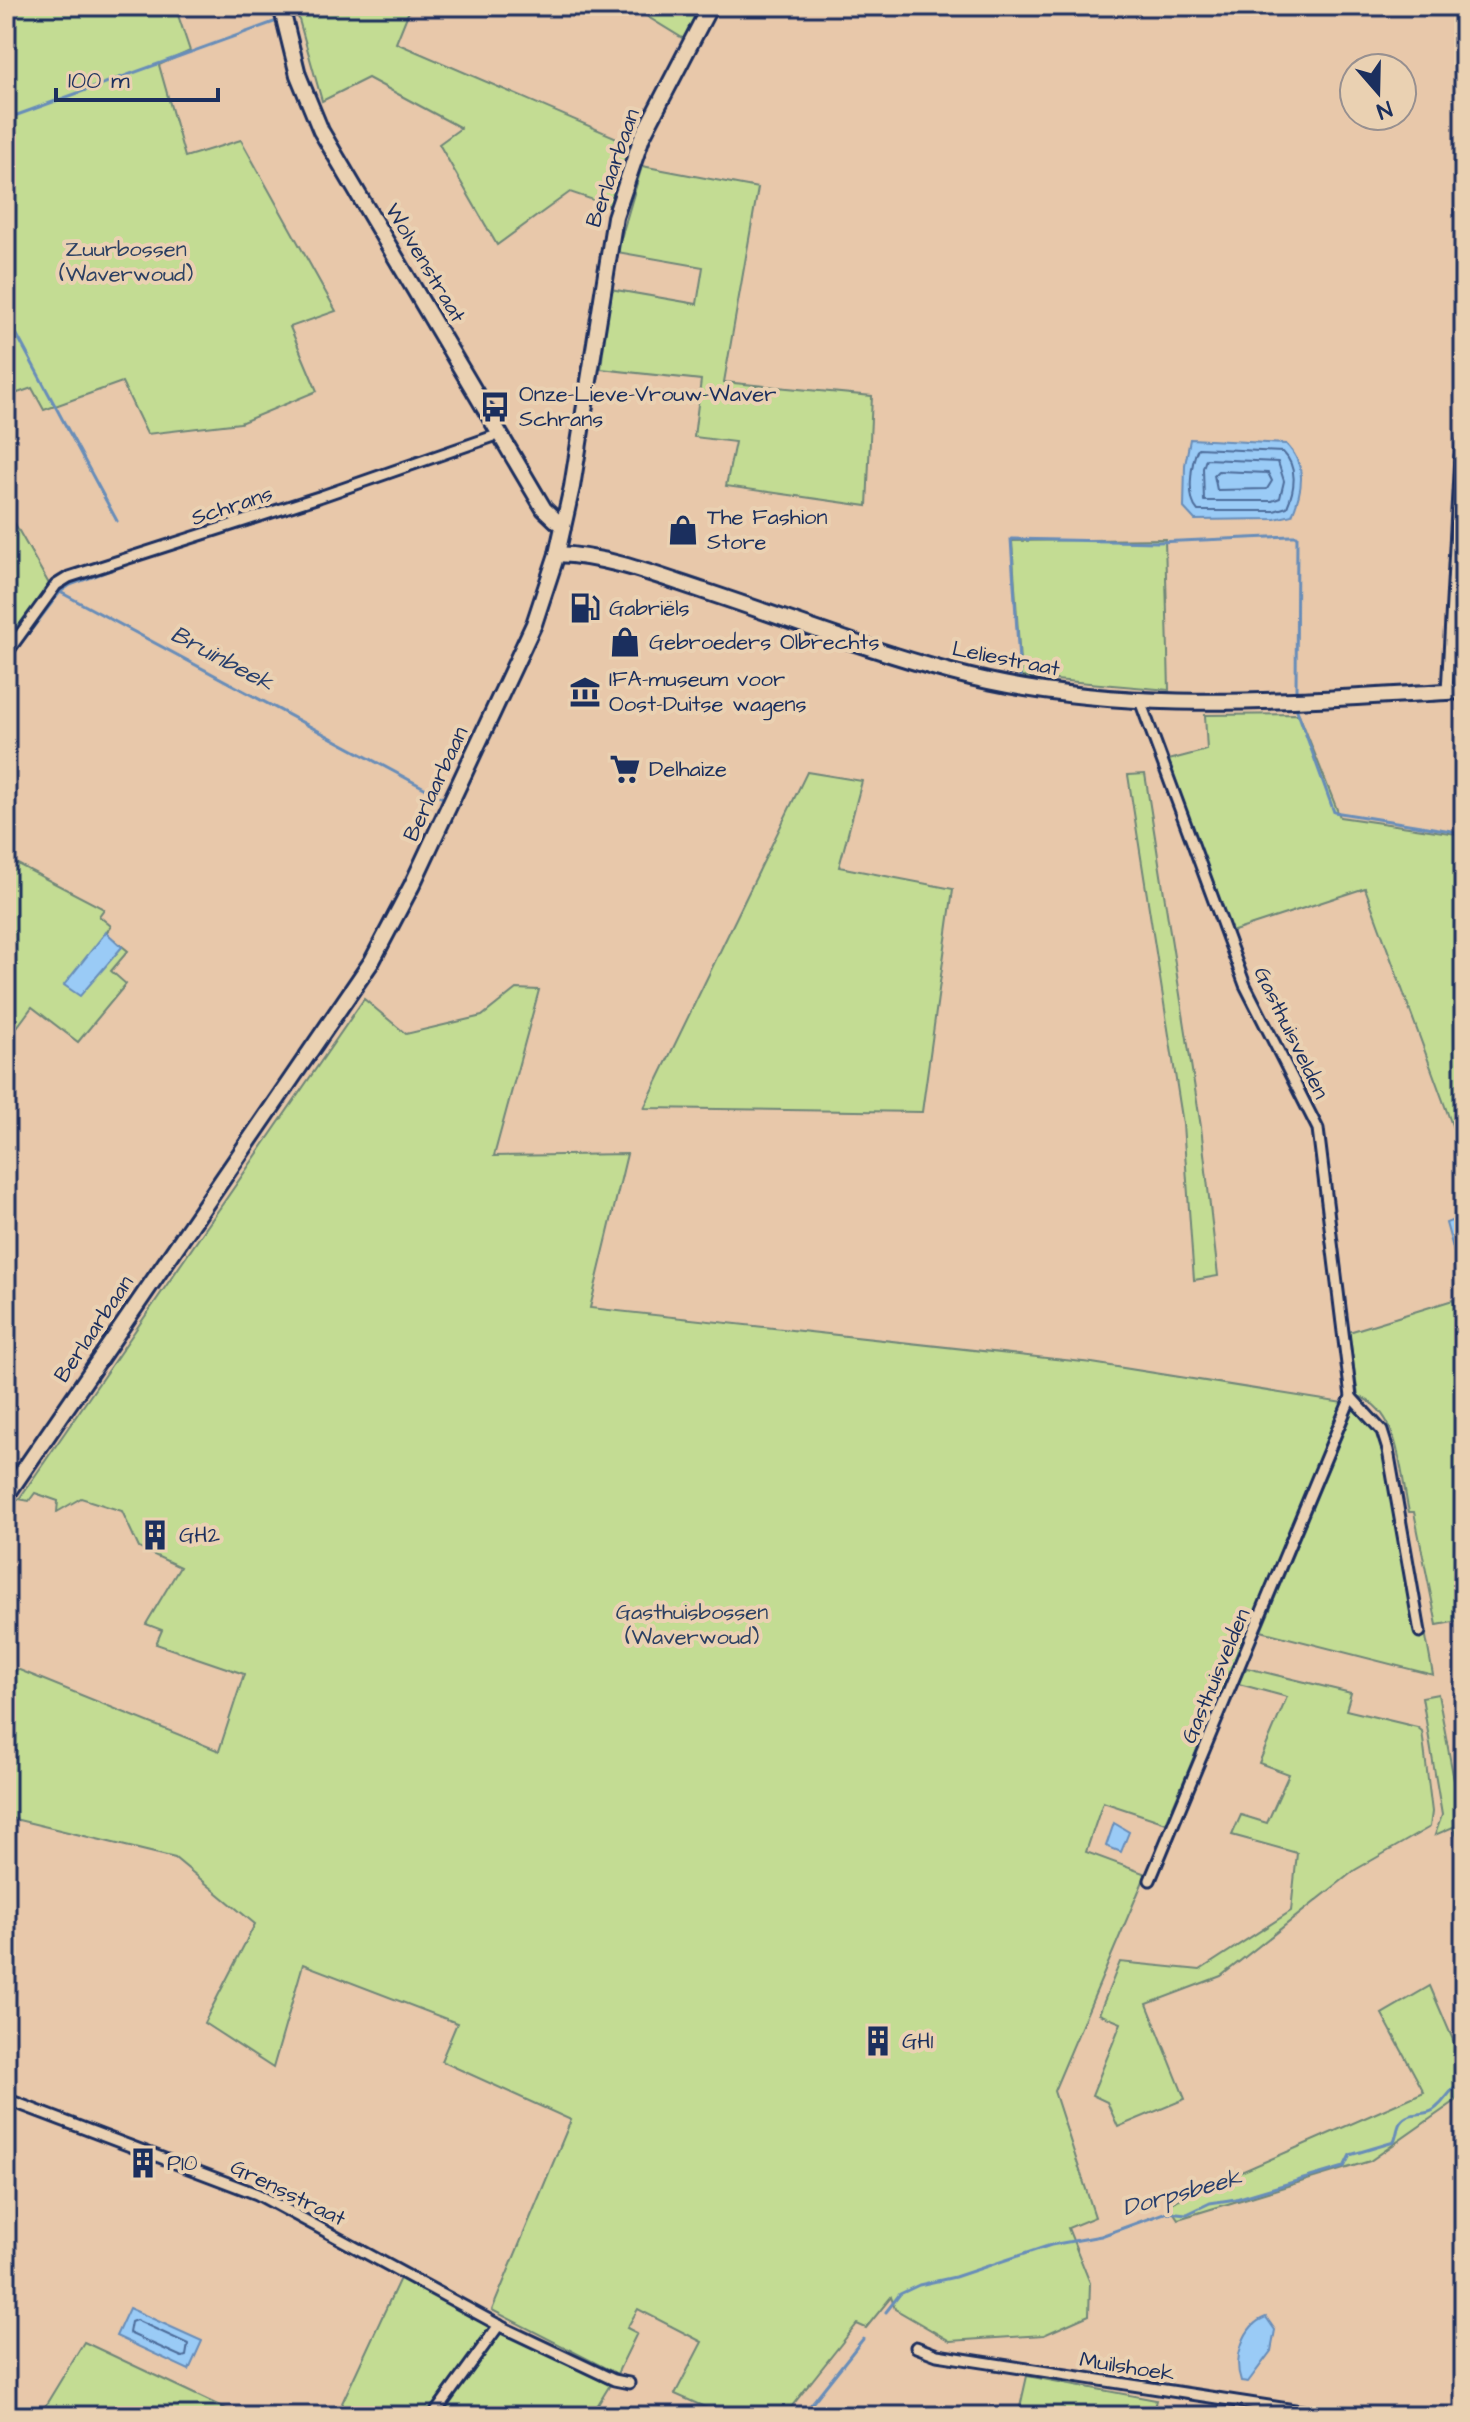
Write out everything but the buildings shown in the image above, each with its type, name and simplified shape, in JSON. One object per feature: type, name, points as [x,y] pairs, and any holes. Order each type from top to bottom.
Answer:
[{"type":"street","name":"Wolvenstraat","points":[[281,6],[298,75],[321,131],[544,509],[563,527]]},
{"type":"street","name":"Berlaarbaan","points":[[6,1496],[372,961],[412,885],[517,664],[557,554],[563,527],[615,217],[642,137],[710,6]]},
{"type":"street","name":"Schrans","points":[[6,654],[56,585],[69,577],[319,497],[500,434]]},
{"type":"street","points":[[1447,692],[1460,456],[1464,436]]},
{"type":"street","name":"Leliestraat","points":[[557,554],[646,572],[949,672],[1024,689],[1139,698],[1271,701],[1464,691]]},
{"type":"street","name":"Gasthuisvelden","points":[[1139,698],[1245,985],[1318,1129],[1351,1397],[1150,1880]]},
{"type":"street","points":[[1351,1397],[1382,1431],[1388,1450],[1420,1632]]},
{"type":"street","name":"Grensstraat","points":[[6,2099],[257,2194],[499,2325],[614,2380],[629,2383]]},
{"type":"street","points":[[433,2416],[499,2325]]},
{"type":"street","name":"Muilshoek","points":[[916,2347],[937,2355],[1334,2416]]},
{"type":"green space","name":"Zuurbossen (Waverwoud)","points":[[6,6],[175,6],[190,51],[159,65],[185,157],[241,140],[336,311],[290,327],[317,391],[240,423],[147,434],[122,382],[44,410],[32,388],[6,397]]},
{"type":"green space","points":[[304,6],[411,6],[396,43],[631,144],[611,206],[570,192],[497,245],[439,144],[461,128],[368,78],[322,101],[296,9]]},
{"type":"green space","points":[[630,6],[704,6],[684,39]]},
{"type":"green space","points":[[642,166],[758,188],[724,382],[872,396],[867,506],[726,486],[735,442],[694,437],[701,380],[601,369],[610,289],[697,304],[703,267],[617,252]]},
{"type":"green space","points":[[6,508],[49,584],[6,644]]},
{"type":"green space","points":[[1165,539],[1169,690],[1021,677],[1012,541]]},
{"type":"green space","points":[[1299,714],[1340,817],[1464,835],[1464,1158],[1365,888],[1231,932],[1165,761],[1207,750],[1205,715]]},
{"type":"green space","points":[[807,772],[862,781],[839,867],[953,889],[922,1112],[644,1108]]},
{"type":"green space","points":[[1145,774],[1201,1127],[1218,1276],[1194,1280],[1183,1124],[1128,775]]},
{"type":"green space","points":[[6,858],[104,909],[99,916],[111,926],[106,933],[128,951],[111,971],[126,984],[78,1042],[32,1007],[6,1042]]},
{"type":"green space","name":"Gasthuisbossen (Waverwoud)","points":[[516,989],[539,990],[494,1156],[627,1154],[590,1308],[1092,1363],[1343,1403],[1166,1823],[1103,1802],[1086,1852],[1146,1874],[1054,2091],[1095,2217],[1068,2228],[1090,2283],[1089,2315],[1044,2335],[950,2341],[895,2309],[891,2297],[866,2328],[857,2324],[784,2416],[725,2416],[675,2394],[702,2342],[638,2309],[627,2328],[637,2333],[617,2374],[492,2310],[571,2120],[441,2061],[457,2023],[303,1964],[273,2068],[204,2023],[255,1924],[175,1858],[6,1817],[6,1687],[17,1669],[219,1751],[244,1674],[156,1644],[162,1630],[146,1624],[180,1567],[139,1548],[122,1511],[81,1498],[57,1512],[58,1501],[35,1493],[29,1501],[19,1499],[364,999],[406,1034],[482,1016]]},
{"type":"green space","points":[[1453,1300],[1460,1317],[1464,1315],[1464,1620],[1437,1625],[1414,1512],[1409,1512],[1396,1445],[1383,1415],[1358,1396],[1349,1332]]},
{"type":"green space","points":[[1354,1407],[1367,1411],[1378,1422],[1388,1480],[1407,1533],[1433,1675],[1261,1631]]},
{"type":"green space","points":[[1247,1668],[1351,1693],[1346,1710],[1417,1727],[1422,1731],[1432,1812],[1430,1827],[1355,1870],[1221,1976],[1147,2004],[1185,2099],[1118,2127],[1107,2102],[1092,2095],[1121,2023],[1099,2014],[1120,1962],[1200,1970],[1291,1911],[1297,1853],[1232,1835],[1241,1815],[1267,1823],[1289,1774],[1259,1763],[1287,1697],[1235,1683]]},
{"type":"green space","points":[[1438,1694],[1456,1791],[1460,1801],[1464,1801],[1464,1849],[1453,1827],[1435,1835],[1442,1815],[1422,1697]]},
{"type":"green space","points":[[1430,1986],[1456,2047],[1464,2043],[1464,2095],[1370,2161],[1178,2219],[1168,2204],[1424,2092],[1382,2014]]},
{"type":"green space","points":[[401,2276],[491,2328],[426,2416],[336,2416]]},
{"type":"green space","points":[[500,2331],[610,2385],[591,2416],[438,2416]]},
{"type":"green space","points":[[84,2342],[241,2416],[39,2416]]},
{"type":"green space","points":[[1027,2376],[1156,2400],[1152,2416],[1018,2416]]},
{"type":"water","points":[[1190,439],[1286,444],[1297,460],[1301,478],[1292,515],[1275,519],[1195,520],[1184,508],[1185,465]]},
{"type":"water","points":[[106,932],[122,947],[80,996],[64,985]]},
{"type":"water","points":[[1464,1216],[1464,1288],[1446,1223]]},
{"type":"water","points":[[1114,1823],[1129,1832],[1121,1852],[1106,1846]]},
{"type":"water","points":[[129,2308],[202,2341],[189,2370],[116,2336]]},
{"type":"water","points":[[1266,2317],[1275,2330],[1271,2351],[1248,2382],[1241,2381],[1238,2363],[1242,2344],[1251,2327]]},
{"type":"waterway","name":"Bruinbeek","points":[[6,119],[274,22]]},
{"type":"waterway","name":"Bruinbeek","points":[[6,329],[17,335],[117,521]]},
{"type":"waterway","points":[[1020,677],[1011,539],[1158,542],[1297,536],[1296,691]]},
{"type":"waterway","name":"Bruinbeek","points":[[140,559],[70,585],[60,592],[443,798]]},
{"type":"waterway","points":[[6,663],[60,592]]},
{"type":"waterway","points":[[1297,710],[1334,812],[1464,833]]},
{"type":"waterway","name":"Dorpsbeek","points":[[886,2312],[900,2294],[919,2285],[955,2277],[1051,2245],[1101,2236],[1167,2212],[1187,2214],[1210,2203],[1236,2199],[1344,2167],[1350,2155],[1394,2142],[1404,2119],[1432,2111],[1464,2081]]},
{"type":"waterway","name":"Dorpsbeek","points":[[802,2416],[863,2339]]},
{"type":"place","name":"Onze-Lieve-Vrouw-Waver Schrans","points":[[495,407]]},
{"type":"place","name":"The Fashion Store","points":[[683,530]]},
{"type":"place","name":"Gabriëls","points":[[585,608]]},
{"type":"place","name":"Gebroeders Olbrechts","points":[[625,642]]},
{"type":"place","name":"IFA-museum voor Oost-Duitse wagens","points":[[585,692]]},
{"type":"place","name":"Delhaize","points":[[625,769]]},
{"type":"place","name":"GH2","points":[[155,1535]]},
{"type":"place","name":"GH1","points":[[878,2041]]},
{"type":"place","name":"P10","points":[[143,2163]]}]
